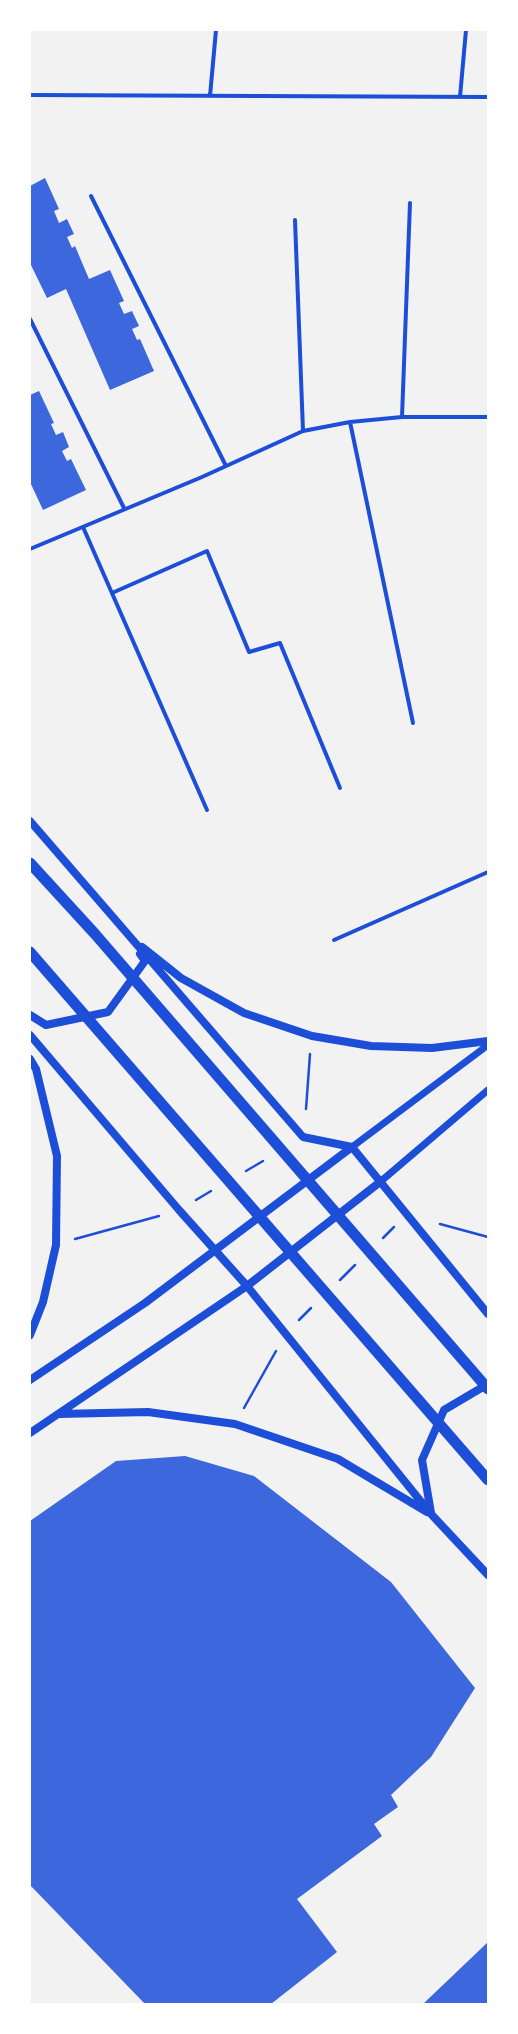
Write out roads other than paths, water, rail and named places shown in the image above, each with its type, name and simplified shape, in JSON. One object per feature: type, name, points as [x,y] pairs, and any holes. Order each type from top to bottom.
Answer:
[{"type":"highway","points":[[30,863],[95,934],[488,1389]]},
{"type":"highway","points":[[30,952],[488,1480]]},
{"type":"main road","points":[[30,821],[124,933],[303,1137],[352,1148],[488,1314]]},
{"type":"main road","points":[[30,1015],[46,1025],[108,1012],[145,961],[124,933]]},
{"type":"main road","points":[[124,933],[181,978],[244,1013],[312,1036],[379,1047],[432,1048],[488,1040]]},
{"type":"main road","points":[[30,1035],[214,1250],[247,1286],[431,1514],[488,1575]]},
{"type":"main road","points":[[30,1059],[36,1069],[57,1156],[56,1245],[44,1302],[30,1335]]},
{"type":"main road","points":[[30,1380],[145,1303],[352,1148]]},
{"type":"main road","points":[[30,1433],[247,1286],[380,1182]]},
{"type":"main road","points":[[431,1514],[422,1460],[444,1410],[488,1384]]},
{"type":"main road","points":[[59,1414],[148,1412],[235,1424],[338,1459],[431,1514]]},
{"type":"street","points":[[210,96],[216,30]]},
{"type":"street","points":[[460,97],[466,30]]},
{"type":"street","points":[[30,95],[488,97]]},
{"type":"street","points":[[91,196],[226,466]]},
{"type":"street","points":[[402,417],[410,203]]},
{"type":"street","points":[[296,220],[303,431]]},
{"type":"street","points":[[30,319],[124,508]]},
{"type":"street","points":[[30,549],[226,466],[303,431],[350,422],[402,417],[488,418]]},
{"type":"street","points":[[350,422],[413,723]]},
{"type":"street","points":[[83,527],[207,810]]},
{"type":"street","points":[[112,593],[207,551],[249,652],[280,644],[340,788]]},
{"type":"street","points":[[334,940],[488,872]]},
{"type":"street","points":[[352,1148],[488,1045]]},
{"type":"street","points":[[380,1182],[488,1090]]}]
